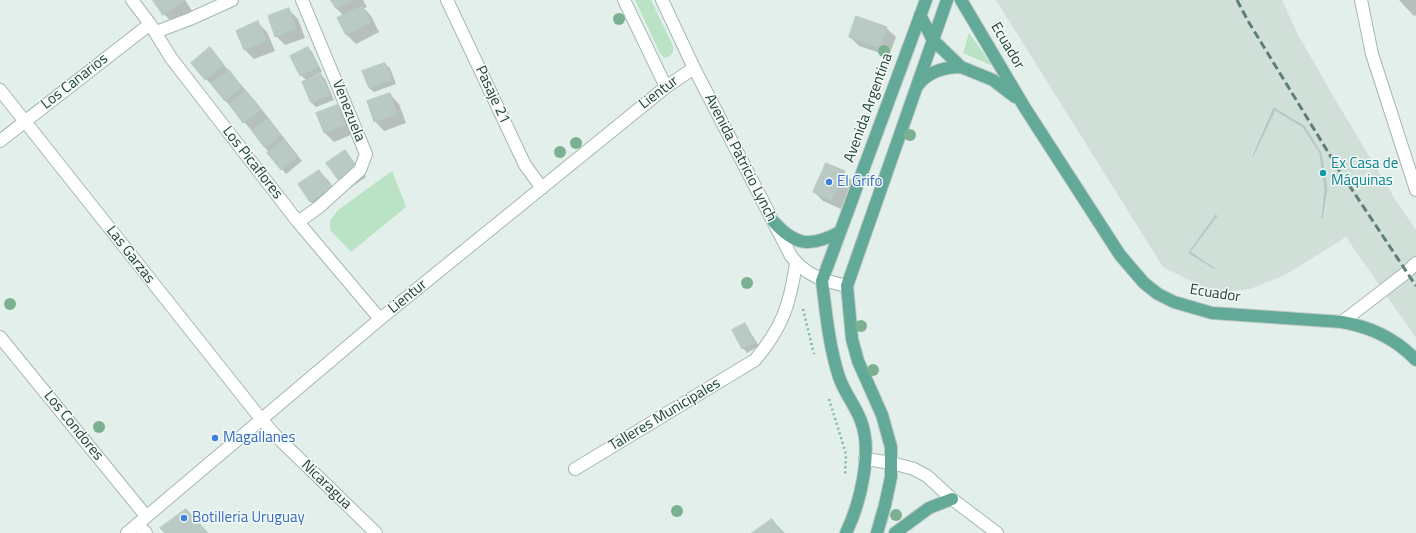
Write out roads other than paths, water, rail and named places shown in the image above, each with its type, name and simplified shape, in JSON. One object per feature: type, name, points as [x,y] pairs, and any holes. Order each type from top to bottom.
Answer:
[{"type":"main road","points":[[920,16],[926,0]]},
{"type":"main road","points":[[877,533],[889,491],[892,463],[891,447],[882,415],[858,361],[852,339],[847,286],[947,0]]},
{"type":"main road","name":"Ecuador","points":[[961,0],[1025,108],[1128,265],[1144,283],[1158,294],[1181,305],[1212,313],[1342,322],[1358,325],[1386,336],[1416,360]]},
{"type":"main road","name":"Ecuador","points":[[920,16],[933,40],[961,67],[981,74],[1006,89],[1025,108]]},
{"type":"main road","name":"Avenida Argentina","points":[[846,533],[856,508],[866,446],[861,421],[840,378],[827,328],[822,281],[920,16]]},
{"type":"main road","points":[[915,90],[928,76],[937,71],[948,67],[961,67]]},
{"type":"main road","points":[[773,221],[786,235],[802,242],[821,242],[840,232]]},
{"type":"main road","points":[[895,533],[929,508],[952,499]]},
{"type":"street","name":"Los Picaflores","points":[[132,0],[153,28],[171,58],[298,222],[380,320]]},
{"type":"street","name":"Los Canarios","points":[[0,141],[24,121],[153,28],[190,19],[232,0]]},
{"type":"street","name":"Venezuela","points":[[298,222],[319,207],[360,170],[366,154],[302,0]]},
{"type":"street","name":"Pasaje 21","points":[[447,0],[525,165],[542,188]]},
{"type":"street","points":[[624,0],[666,87]]},
{"type":"street","name":"Avenida Patricio Lynch","points":[[662,0],[694,68],[796,263],[812,276],[822,281],[847,286]]},
{"type":"street","points":[[1361,0],[1372,54],[1416,190]]},
{"type":"street","name":"Lientur","points":[[127,533],[141,529],[146,516],[261,419],[666,87],[694,68]]},
{"type":"street","name":"Las Garzas","points":[[0,90],[261,419]]},
{"type":"street","name":"Talleres Municipales","points":[[575,469],[755,360],[772,340],[781,322],[790,296],[796,263]]},
{"type":"street","points":[[1342,322],[1416,264]]},
{"type":"street","name":"Los Condores","points":[[0,337],[146,516]]},
{"type":"street","name":"Nicaragua","points":[[261,419],[274,435],[376,533]]},
{"type":"street","points":[[865,459],[892,463],[914,469],[927,476],[952,499],[997,533]]},
{"type":"railway","points":[[1237,0],[1248,21],[1339,170],[1416,286]]},
{"type":"place","name":"Ex Casa de Máquinas","points":[[1323,173]]},
{"type":"place","name":"El Grifo","points":[[829,182]]},
{"type":"place","name":"Magallanes","points":[[215,438]]},
{"type":"place","name":"Botilleria Uruguay","points":[[184,518]]}]
